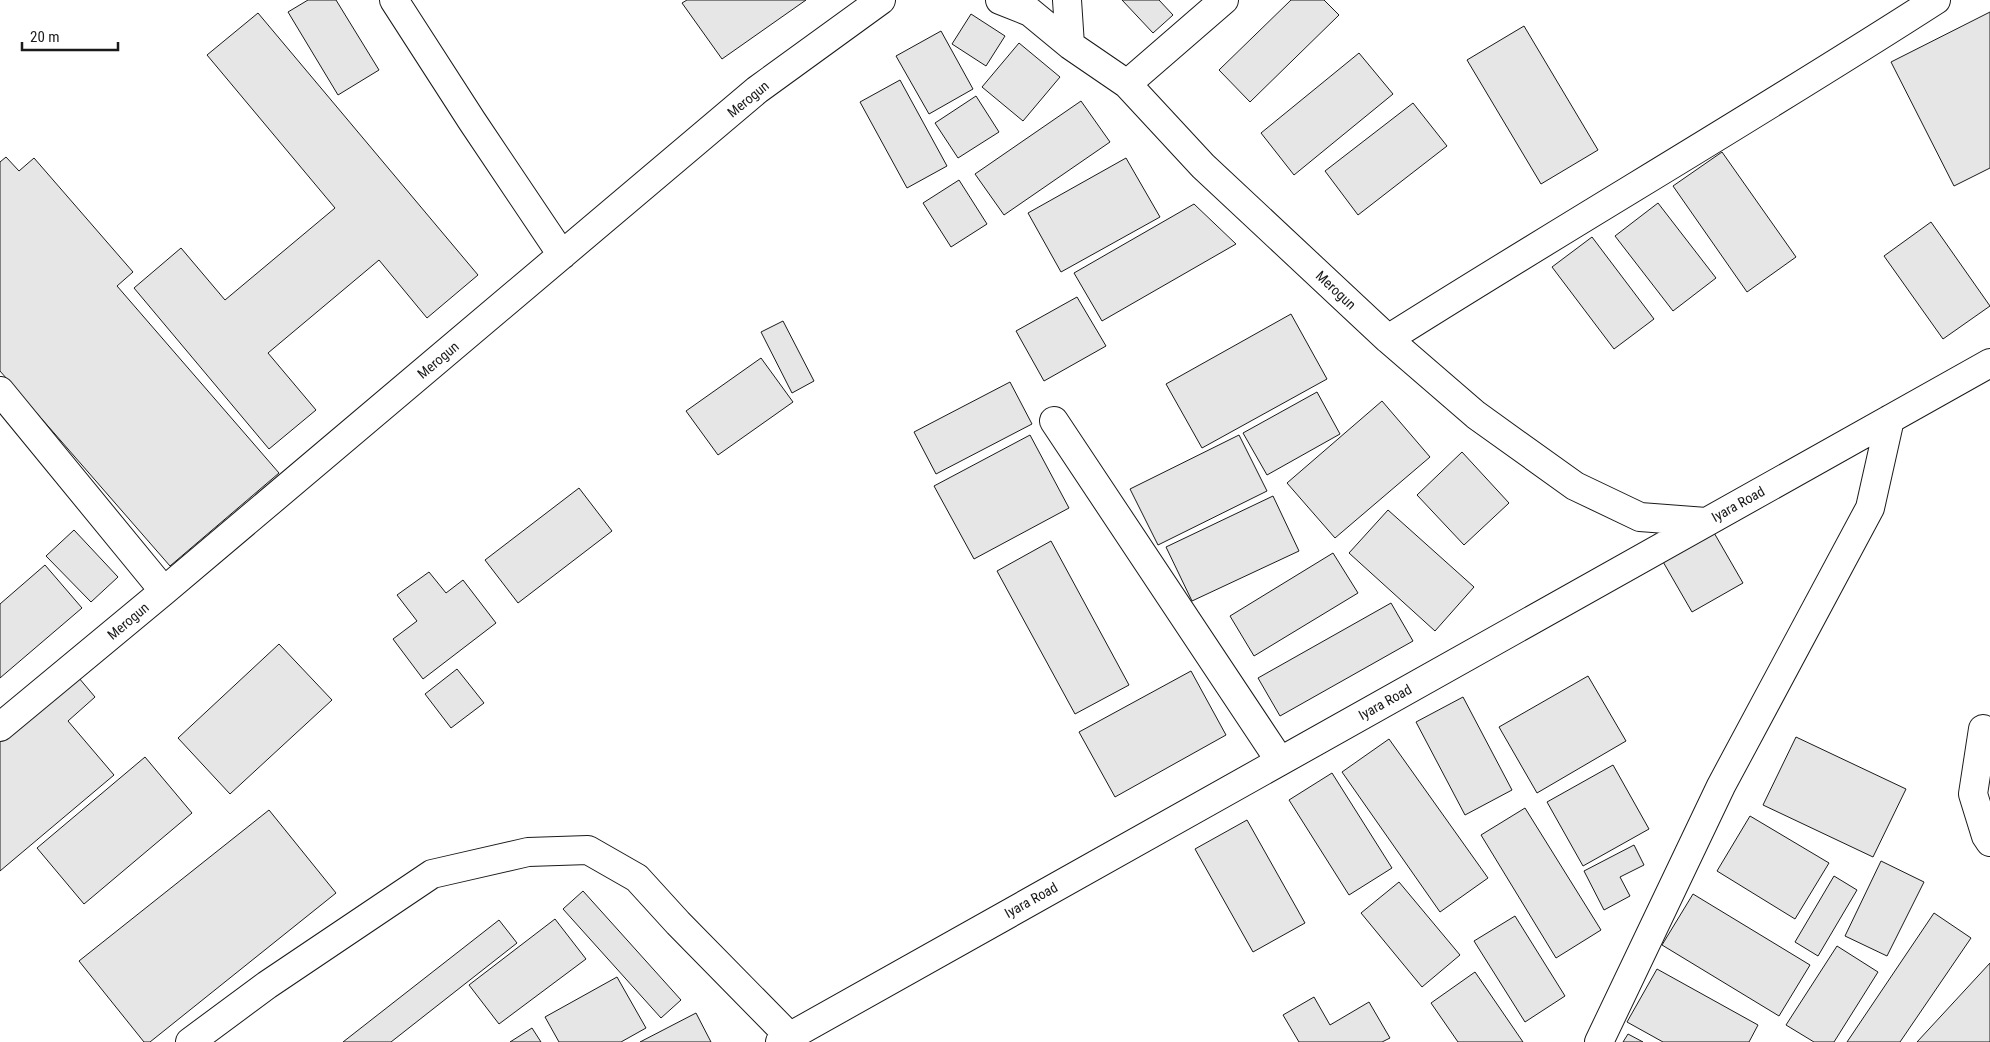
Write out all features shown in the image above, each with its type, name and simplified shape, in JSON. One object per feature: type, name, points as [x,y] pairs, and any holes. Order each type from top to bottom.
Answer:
[{"type":"street","points":[[394,0],[562,255]]},
{"type":"street","name":"Merogun","points":[[0,727],[164,591],[757,90],[881,0]]},
{"type":"street","name":"Merogun","points":[[1000,0],[1030,12],[1070,45],[1127,84],[1203,166],[1388,338],[1476,415],[1575,486],[1640,517],[1706,522]]},
{"type":"street","points":[[1068,0],[1070,45]]},
{"type":"street","points":[[1127,84],[1224,0]]},
{"type":"street","points":[[1388,338],[1826,71],[1936,0]]},
{"type":"street","name":"Iyara Road","points":[[788,1040],[1280,761],[1990,364]]},
{"type":"street","points":[[0,391],[164,591]]},
{"type":"street","points":[[1054,420],[1280,761]]},
{"type":"street","points":[[1600,1042],[1721,786],[1870,508],[1890,420]]},
{"type":"street","points":[[1983,730],[1974,794],[1986,836],[1990,842]]},
{"type":"street","points":[[190,1042],[267,985],[432,874],[528,852],[588,850],[637,878],[788,1040]]},
{"type":"building","points":[[308,0],[336,0],[379,70],[338,95],[288,12]]},
{"type":"building","points":[[687,0],[806,0],[722,59],[682,3]]},
{"type":"building","points":[[1122,0],[1159,0],[1173,15],[1153,33]]},
{"type":"building","points":[[1291,0],[1324,0],[1339,15],[1250,102],[1219,70]]},
{"type":"building","points":[[1990,12],[1990,168],[1954,186],[1891,62]]},
{"type":"building","points":[[258,13],[478,275],[427,318],[379,260],[268,353],[316,410],[269,449],[134,288],[181,248],[225,300],[335,208],[207,55]]},
{"type":"building","points":[[971,14],[1005,36],[986,66],[952,44]]},
{"type":"building","points":[[1524,26],[1598,150],[1541,184],[1467,60]]},
{"type":"building","points":[[941,31],[973,89],[929,114],[896,56]]},
{"type":"building","points":[[1019,43],[1060,77],[1023,121],[982,87]]},
{"type":"building","points":[[1359,53],[1393,94],[1294,175],[1261,133]]},
{"type":"building","points":[[900,80],[947,166],[907,188],[860,102]]},
{"type":"building","points":[[976,96],[999,132],[958,158],[935,123]]},
{"type":"building","points":[[1081,101],[1110,142],[1004,215],[975,174]]},
{"type":"building","points":[[1413,103],[1447,146],[1358,215],[1325,171]]},
{"type":"building","points":[[1722,152],[1796,257],[1747,292],[1673,186]]},
{"type":"building","points":[[6,157],[19,171],[34,158],[133,272],[117,286],[279,473],[170,566],[0,371],[0,162]]},
{"type":"building","points":[[1126,158],[1160,217],[1061,272],[1028,213]]},
{"type":"building","points":[[959,180],[987,224],[951,247],[923,203]]},
{"type":"building","points":[[1658,203],[1716,278],[1673,311],[1615,236]]},
{"type":"building","points":[[1194,204],[1236,244],[1102,321],[1074,273]]},
{"type":"building","points":[[1931,222],[1990,306],[1943,339],[1884,256]]},
{"type":"building","points":[[1592,237],[1654,319],[1614,349],[1552,267]]},
{"type":"building","points":[[1077,297],[1106,346],[1044,381],[1016,331]]},
{"type":"building","points":[[1291,314],[1327,379],[1202,448],[1166,384]]},
{"type":"building","points":[[783,321],[814,381],[792,393],[761,332]]},
{"type":"building","points":[[761,358],[793,402],[718,455],[686,411]]},
{"type":"building","points":[[1010,382],[1032,424],[936,474],[914,432]]},
{"type":"building","points":[[1317,392],[1340,434],[1267,475],[1243,433]]},
{"type":"building","points":[[1382,401],[1430,457],[1335,538],[1287,483]]},
{"type":"building","points":[[1030,435],[1069,508],[974,559],[934,486]]},
{"type":"building","points":[[1239,435],[1267,491],[1158,545],[1130,489]]},
{"type":"building","points":[[1462,452],[1509,503],[1464,545],[1417,495]]},
{"type":"building","points":[[579,488],[612,531],[518,603],[485,560]]},
{"type":"building","points":[[1273,496],[1299,551],[1192,601],[1166,547]]},
{"type":"building","points":[[1388,510],[1474,587],[1435,631],[1349,553]]},
{"type":"building","points":[[74,530],[118,577],[91,602],[46,556]]},
{"type":"building","points":[[1713,531],[1743,583],[1692,612],[1662,560]]},
{"type":"building","points":[[1051,541],[1129,685],[1075,714],[997,571]]},
{"type":"building","points":[[1333,553],[1358,593],[1254,656],[1230,616]]},
{"type":"building","points":[[45,565],[82,608],[0,678],[0,604]]},
{"type":"building","points":[[429,572],[446,593],[463,580],[496,623],[423,679],[393,639],[417,621],[397,595]]},
{"type":"building","points":[[1391,603],[1413,641],[1280,716],[1258,678]]},
{"type":"building","points":[[279,644],[332,700],[230,794],[178,738]]},
{"type":"building","points":[[457,669],[484,703],[451,728],[425,694]]},
{"type":"building","points":[[73,671],[95,697],[68,721],[114,775],[0,871],[0,732]]},
{"type":"building","points":[[1191,671],[1226,735],[1115,797],[1079,732]]},
{"type":"building","points":[[1588,676],[1626,741],[1537,793],[1499,727]]},
{"type":"building","points":[[1463,697],[1512,790],[1465,815],[1416,722]]},
{"type":"building","points":[[1796,737],[1906,789],[1873,857],[1763,805]]},
{"type":"building","points":[[1389,739],[1488,878],[1440,912],[1342,772]]},
{"type":"building","points":[[145,757],[192,813],[84,904],[37,848]]},
{"type":"building","points":[[1613,765],[1649,829],[1583,866],[1547,802]]},
{"type":"building","points":[[1332,773],[1392,868],[1349,895],[1289,800]]},
{"type":"building","points":[[1525,808],[1601,930],[1556,958],[1481,835]]},
{"type":"building","points":[[269,810],[336,893],[150,1042],[144,1042],[79,961]]},
{"type":"building","points":[[1750,816],[1829,863],[1795,919],[1717,871]]},
{"type":"building","points":[[1247,820],[1305,923],[1253,952],[1195,849]]},
{"type":"building","points":[[1634,845],[1644,865],[1620,877],[1630,896],[1604,910],[1584,871]]},
{"type":"building","points":[[1881,861],[1924,882],[1887,956],[1845,936]]},
{"type":"building","points":[[1834,876],[1857,890],[1818,956],[1795,942]]},
{"type":"building","points":[[1399,882],[1460,955],[1422,987],[1361,913]]},
{"type":"building","points":[[583,891],[681,1000],[661,1018],[563,909]]},
{"type":"building","points":[[1693,894],[1810,965],[1779,1016],[1662,945]]},
{"type":"building","points":[[1934,913],[1971,938],[1900,1042],[1847,1042]]},
{"type":"building","points":[[1515,916],[1565,996],[1525,1022],[1474,941]]},
{"type":"building","points":[[555,919],[586,959],[499,1024],[469,985]]},
{"type":"building","points":[[499,920],[517,943],[391,1042],[343,1042]]},
{"type":"building","points":[[1837,946],[1878,972],[1834,1042],[1814,1042],[1786,1025]]},
{"type":"building","points":[[1990,963],[1990,1042],[1917,1042]]},
{"type":"building","points":[[1657,969],[1758,1025],[1749,1042],[1663,1042],[1627,1022]]},
{"type":"building","points":[[1475,972],[1523,1042],[1458,1042],[1431,1003]]},
{"type":"building","points":[[617,977],[646,1028],[621,1042],[559,1042],[545,1017]]},
{"type":"building","points":[[1314,997],[1330,1025],[1369,1002],[1390,1038],[1382,1042],[1299,1042],[1283,1015]]},
{"type":"building","points":[[696,1013],[711,1042],[640,1042]]},
{"type":"building","points":[[532,1028],[541,1042],[510,1042]]},
{"type":"building","points":[[1628,1034],[1643,1042],[1623,1042]]}]
